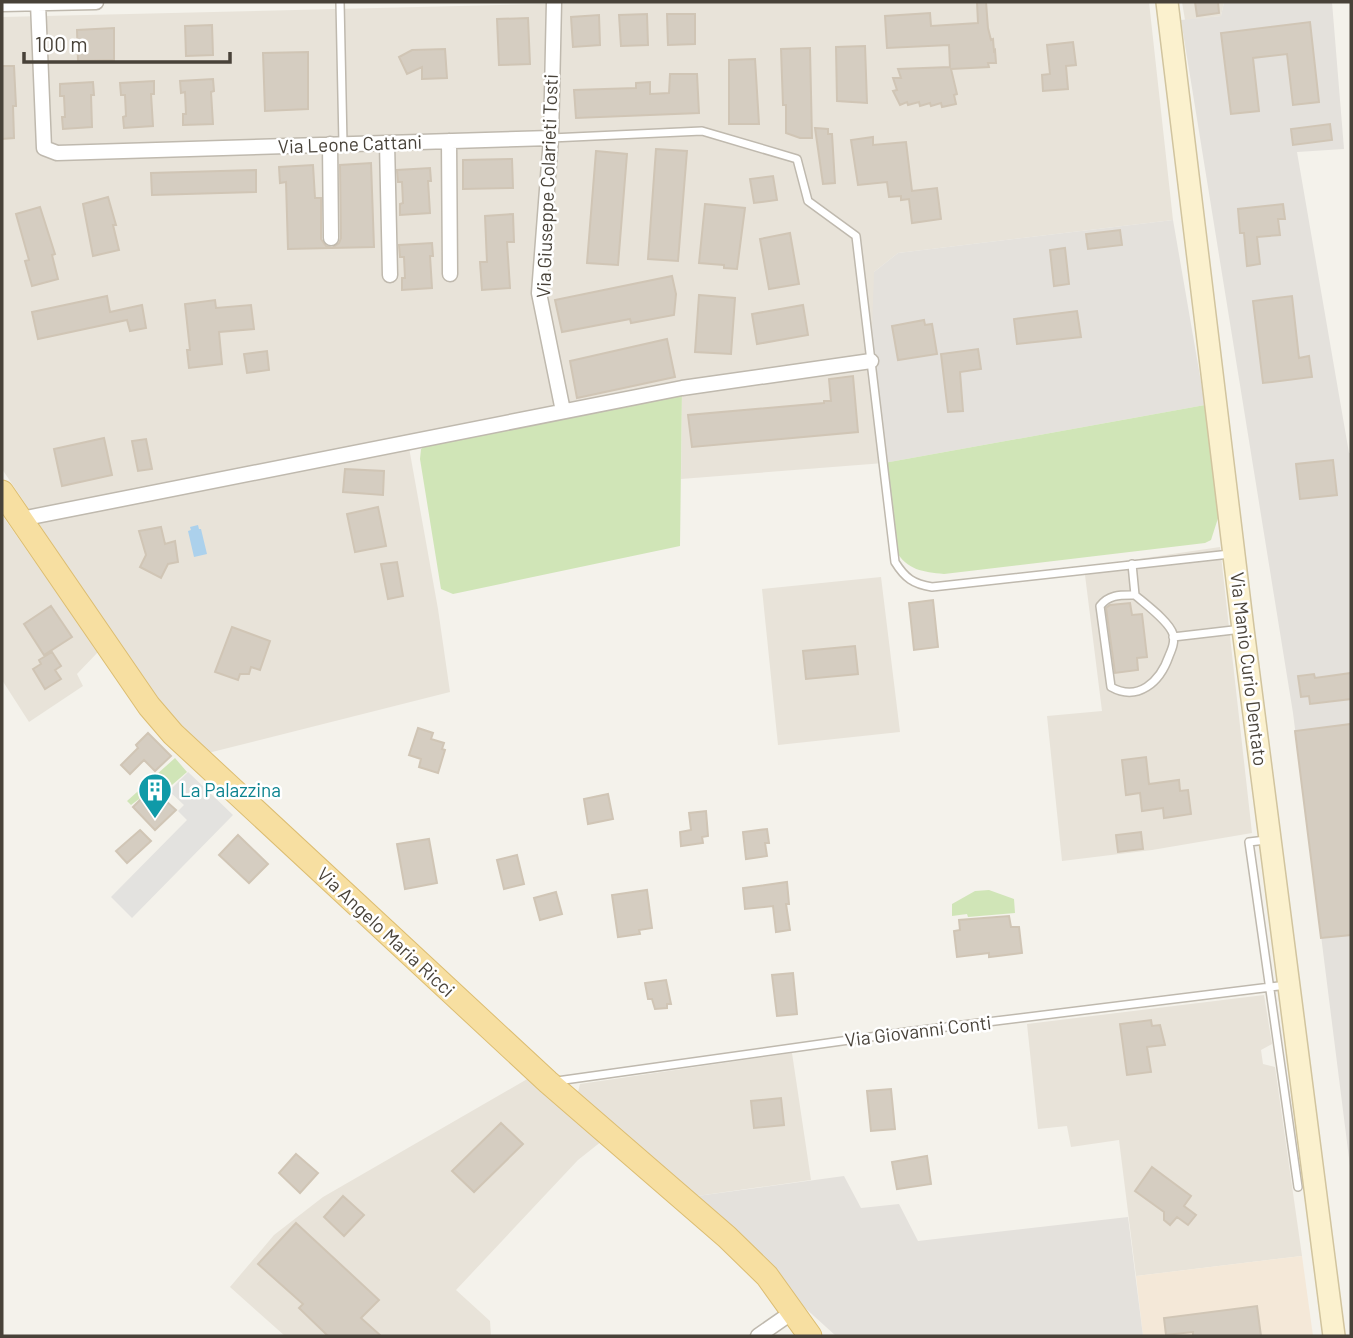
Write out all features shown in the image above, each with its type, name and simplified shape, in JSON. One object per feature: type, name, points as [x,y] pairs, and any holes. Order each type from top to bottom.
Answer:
[{"type":"main road","name":"Via Manio Curio Dentato","points":[[1167,2],[1270,839],[1279,986],[1334,1336]]},
{"type":"main road","name":"Via Angelo Maria Ricci","points":[[2,492],[149,706],[173,734],[548,1082],[727,1237],[767,1276],[810,1336]]},
{"type":"street","points":[[2,4],[96,2]]},
{"type":"street","name":"Via Giuseppe Colarieti Tosti","points":[[554,2],[551,138],[539,293],[563,411]]},
{"type":"street","name":"Via Leone Cattani","points":[[38,3],[44,148],[57,153],[551,138]]},
{"type":"street","points":[[449,141],[450,274]]},
{"type":"street","points":[[387,143],[390,275]]},
{"type":"street","points":[[331,238],[336,144]]},
{"type":"street","points":[[21,519],[682,388],[871,361]]},
{"type":"street","points":[[758,1336],[794,1311]]},
{"type":"lane","points":[[336,144],[340,2]]},
{"type":"lane","name":"Via Leone Cattani","points":[[551,138],[702,131],[797,159],[808,201],[856,236],[871,361]]},
{"type":"lane","points":[[871,361],[895,562],[903,574],[916,584],[932,587],[1234,553]]},
{"type":"lane","points":[[1132,565],[1135,594],[1172,632],[1174,643],[1167,662],[1154,683],[1134,692],[1120,692],[1111,687],[1100,606],[1104,600],[1114,595],[1135,594]]},
{"type":"lane","points":[[1173,637],[1243,629]]},
{"type":"lane","points":[[1279,986],[1298,1187]]},
{"type":"lane","name":"Via Giovanni Conti","points":[[548,1082],[906,1032],[1279,986]]},
{"type":"shaded area","points":[[627,2],[1149,2],[1173,220],[898,253],[874,272],[884,463],[681,479],[682,389],[408,442],[450,692],[208,753],[163,708],[2,469],[2,17]]},
{"type":"shaded area","points":[[1182,2],[1224,2],[1221,16],[1185,20]]},
{"type":"shaded area","points":[[1224,2],[1332,2],[1344,149],[1297,152],[1351,453],[1351,1174],[1293,713],[1181,20],[1221,16]]},
{"type":"shaded area","points":[[1173,220],[1205,405],[884,463],[871,361],[874,272],[898,253]]},
{"type":"shaded area","points":[[2,515],[98,652],[77,674],[83,686],[29,722],[2,680]]},
{"type":"shaded area","points":[[1220,547],[1252,833],[1152,850],[1062,861],[1047,716],[1102,711],[1084,567]]},
{"type":"shaded area","points":[[881,577],[900,732],[778,745],[762,589]]},
{"type":"shaded area","points":[[188,772],[233,815],[132,918],[111,897],[187,820],[178,811],[184,805],[169,791]]},
{"type":"shaded area","points":[[1264,995],[1272,1044],[1261,1050],[1263,1064],[1275,1067],[1302,1256],[1136,1276],[1119,1140],[1071,1147],[1067,1126],[1038,1129],[1027,1024]]},
{"type":"shaded area","points":[[792,1053],[811,1180],[697,1196],[577,1096],[580,1084]]},
{"type":"shaded area","points":[[529,1078],[602,1141],[578,1160],[456,1290],[490,1321],[491,1336],[285,1336],[230,1287],[274,1235],[323,1197]]},
{"type":"shaded area","points":[[844,1176],[861,1208],[899,1204],[918,1241],[1128,1217],[1143,1336],[836,1336],[804,1307],[762,1259],[697,1196]]},
{"type":"shaded area","points":[[1302,1256],[1313,1336],[1143,1336],[1136,1276]]},
{"type":"green space","points":[[682,388],[680,546],[453,594],[441,589],[420,459],[421,449],[428,444]]},
{"type":"green space","points":[[1205,405],[1220,512],[1211,540],[1205,543],[944,574],[916,569],[905,562],[896,551],[884,463]]},
{"type":"green space","points":[[175,758],[187,772],[165,791],[169,796],[155,809],[143,796],[131,805],[127,801]]},
{"type":"green space","points":[[989,890],[1014,899],[1015,913],[952,916],[952,904],[975,891]]},
{"type":"water","points":[[198,525],[207,554],[194,557],[188,531],[191,530],[190,527]]},
{"type":"building","points":[[977,2],[986,2],[988,28],[991,40],[993,39],[996,63],[988,63],[989,67],[951,69],[957,94],[954,95],[956,104],[942,107],[941,103],[920,106],[919,102],[908,105],[907,102],[900,105],[893,91],[897,90],[893,78],[901,78],[898,69],[950,67],[949,45],[887,48],[885,16],[930,13],[931,26],[978,23]]},
{"type":"building","points":[[1195,2],[1218,2],[1219,13],[1197,16]]},
{"type":"building","points":[[647,14],[648,45],[621,46],[619,15]]},
{"type":"building","points":[[667,14],[695,14],[695,44],[668,45]]},
{"type":"building","points":[[599,15],[600,45],[573,47],[571,17]]},
{"type":"building","points":[[528,18],[530,64],[499,65],[497,19]]},
{"type":"building","points":[[1310,22],[1319,102],[1293,105],[1287,54],[1253,58],[1259,111],[1231,114],[1221,33]]},
{"type":"building","points":[[212,25],[213,55],[186,56],[185,26]]},
{"type":"building","points":[[114,28],[114,60],[78,61],[77,30]]},
{"type":"building","points":[[1073,42],[1076,65],[1066,66],[1068,89],[1043,91],[1042,75],[1050,74],[1047,45]]},
{"type":"building","points":[[865,46],[867,103],[837,101],[836,47]]},
{"type":"building","points":[[810,48],[812,138],[800,138],[786,133],[781,49]]},
{"type":"building","points":[[445,49],[447,78],[422,79],[422,67],[407,74],[399,57],[412,50]]},
{"type":"building","points":[[308,52],[308,109],[265,111],[263,53]]},
{"type":"building","points":[[755,59],[759,124],[729,124],[729,60]]},
{"type":"building","points":[[2,66],[14,66],[16,106],[13,106],[14,138],[2,139]]},
{"type":"building","points":[[670,74],[697,74],[699,113],[576,118],[574,90],[636,88],[636,83],[650,82],[650,94],[669,93]]},
{"type":"building","points":[[213,79],[213,124],[183,125],[183,114],[186,114],[185,92],[181,93],[180,81]]},
{"type":"building","points":[[154,81],[154,94],[151,94],[153,126],[124,128],[125,95],[121,95],[120,83]]},
{"type":"building","points":[[93,82],[92,127],[63,129],[64,96],[60,96],[60,84]]},
{"type":"building","points":[[1330,124],[1332,140],[1293,145],[1291,129]]},
{"type":"building","points":[[815,128],[828,129],[828,134],[832,134],[835,183],[823,184]]},
{"type":"building","points":[[873,137],[873,145],[906,142],[912,191],[937,188],[941,219],[912,223],[909,199],[901,200],[901,196],[889,197],[887,182],[858,185],[851,140]]},
{"type":"building","points":[[656,149],[687,151],[678,261],[648,259]]},
{"type":"building","points":[[596,151],[627,154],[618,265],[587,263]]},
{"type":"building","points":[[512,159],[513,188],[463,189],[463,160]]},
{"type":"building","points":[[371,163],[374,247],[332,248],[341,238],[340,165]]},
{"type":"building","points":[[313,165],[315,198],[321,198],[321,239],[326,246],[332,248],[288,249],[286,182],[280,183],[279,167]]},
{"type":"building","points":[[430,168],[430,213],[400,215],[400,204],[403,203],[402,182],[398,182],[397,170]]},
{"type":"building","points":[[256,170],[256,192],[152,195],[151,173]]},
{"type":"building","points":[[773,176],[777,200],[754,203],[750,179]]},
{"type":"building","points":[[108,197],[116,225],[113,225],[119,250],[93,256],[83,204]]},
{"type":"building","points":[[705,204],[745,208],[737,269],[699,263]]},
{"type":"building","points":[[1283,204],[1285,219],[1278,219],[1280,235],[1257,237],[1260,264],[1247,266],[1244,233],[1240,233],[1238,209]]},
{"type":"building","points":[[40,207],[55,254],[52,255],[58,279],[32,286],[25,261],[29,260],[16,214]]},
{"type":"building","points":[[513,214],[514,242],[507,242],[510,288],[482,290],[480,262],[487,262],[485,216]]},
{"type":"building","points":[[1120,230],[1122,245],[1088,249],[1086,234]]},
{"type":"building","points":[[790,233],[799,284],[769,289],[760,239]]},
{"type":"building","points":[[432,243],[432,288],[402,290],[402,278],[405,278],[404,257],[400,257],[399,245]]},
{"type":"building","points":[[1065,248],[1069,284],[1054,286],[1050,250]]},
{"type":"building","points":[[672,276],[676,294],[674,315],[631,323],[630,319],[562,332],[555,300]]},
{"type":"building","points":[[699,295],[735,298],[731,354],[695,352]]},
{"type":"building","points":[[107,296],[110,312],[142,305],[146,328],[130,331],[127,320],[38,339],[32,312]]},
{"type":"building","points":[[1292,296],[1299,358],[1309,356],[1312,377],[1263,383],[1253,301]]},
{"type":"building","points":[[215,300],[216,308],[251,305],[254,329],[219,332],[222,364],[189,368],[187,350],[190,350],[185,304]]},
{"type":"building","points":[[803,305],[808,335],[757,344],[752,314]]},
{"type":"building","points":[[1077,311],[1081,337],[1017,344],[1014,319]]},
{"type":"building","points":[[924,320],[925,325],[932,324],[937,354],[898,360],[892,326]]},
{"type":"building","points":[[667,339],[675,377],[577,398],[570,361]]},
{"type":"building","points":[[978,349],[981,369],[960,372],[963,411],[948,412],[941,354]]},
{"type":"building","points":[[267,351],[269,370],[247,373],[244,354]]},
{"type":"building","points":[[853,376],[858,432],[692,447],[688,415],[824,403],[831,401],[829,379]]},
{"type":"building","points":[[104,438],[112,475],[62,486],[54,449]]},
{"type":"building","points":[[146,439],[152,469],[138,471],[132,441]]},
{"type":"building","points":[[1333,460],[1337,495],[1300,499],[1296,464]]},
{"type":"building","points":[[345,469],[384,471],[383,495],[343,492]]},
{"type":"building","points":[[378,507],[386,546],[355,552],[347,514]]},
{"type":"building","points":[[161,527],[165,544],[175,541],[178,562],[168,564],[161,578],[140,567],[146,555],[139,531]]},
{"type":"building","points":[[397,562],[403,596],[388,599],[381,564]]},
{"type":"building","points":[[933,600],[938,647],[914,650],[909,603]]},
{"type":"building","points":[[1130,603],[1132,615],[1142,614],[1147,657],[1137,658],[1138,670],[1115,673],[1106,608],[1110,605]]},
{"type":"building","points":[[51,606],[72,637],[44,655],[24,624]]},
{"type":"building","points":[[232,627],[270,641],[260,670],[251,667],[249,674],[240,674],[238,680],[215,672]]},
{"type":"building","points":[[855,646],[858,674],[806,679],[803,651]]},
{"type":"building","points":[[52,652],[61,666],[55,670],[61,679],[45,689],[33,669],[41,664],[39,660]]},
{"type":"building","points":[[1351,673],[1351,699],[1310,704],[1309,696],[1301,697],[1298,676],[1314,674],[1315,678]]},
{"type":"building","points":[[1351,724],[1351,935],[1321,938],[1295,731]]},
{"type":"building","points":[[418,728],[433,733],[431,739],[444,743],[442,749],[445,750],[438,773],[419,767],[421,759],[409,755]]},
{"type":"building","points":[[148,733],[171,756],[155,771],[144,760],[130,774],[121,765]]},
{"type":"building","points":[[1146,757],[1149,784],[1179,780],[1180,791],[1188,790],[1191,814],[1164,818],[1163,808],[1142,811],[1140,793],[1126,795],[1122,760]]},
{"type":"building","points":[[608,794],[613,819],[588,824],[584,799]]},
{"type":"building","name":"La Palazzina","points":[[142,798],[155,811],[166,801],[176,810],[155,830],[133,807]]},
{"type":"building","points":[[706,811],[708,836],[702,837],[703,843],[681,846],[680,832],[691,830],[689,813]]},
{"type":"building","points":[[767,829],[767,856],[746,859],[743,832]]},
{"type":"building","points":[[140,830],[151,841],[127,863],[116,851]]},
{"type":"building","points":[[1141,832],[1143,849],[1118,852],[1116,835]]},
{"type":"building","points":[[238,835],[268,864],[249,883],[219,855]]},
{"type":"building","points":[[429,839],[437,883],[405,889],[397,844]]},
{"type":"building","points":[[517,855],[524,884],[504,889],[497,860]]},
{"type":"building","points":[[787,882],[789,904],[786,904],[790,930],[776,932],[773,906],[745,909],[743,888]]},
{"type":"building","points":[[647,890],[652,928],[639,930],[640,934],[618,937],[612,895]]},
{"type":"building","points":[[556,892],[562,914],[540,920],[534,898]]},
{"type":"building","points":[[1009,916],[1011,927],[1019,927],[1022,953],[957,957],[954,931],[960,930],[959,920]]},
{"type":"building","points":[[793,973],[797,1014],[777,1016],[772,975]]},
{"type":"building","points":[[666,980],[671,1004],[667,1004],[667,1008],[655,1009],[652,999],[648,999],[645,983]]},
{"type":"building","points":[[1151,1020],[1152,1026],[1160,1025],[1165,1045],[1147,1047],[1151,1072],[1127,1075],[1120,1024]]},
{"type":"building","points":[[891,1089],[895,1129],[871,1131],[867,1091]]},
{"type":"building","points":[[781,1098],[784,1125],[754,1128],[751,1101]]},
{"type":"building","points":[[501,1123],[523,1144],[474,1192],[452,1171]]},
{"type":"building","points":[[296,1154],[318,1173],[300,1193],[279,1173]]},
{"type":"building","points":[[927,1156],[931,1184],[897,1189],[892,1162]]},
{"type":"building","points":[[1152,1167],[1191,1196],[1184,1206],[1196,1215],[1188,1225],[1177,1217],[1170,1225],[1164,1220],[1164,1212],[1135,1191]]},
{"type":"building","points":[[343,1196],[364,1215],[344,1236],[324,1217]]},
{"type":"building","points":[[296,1223],[379,1300],[361,1318],[381,1336],[328,1336],[299,1308],[303,1304],[258,1264]]},
{"type":"building","points":[[1257,1306],[1261,1336],[1193,1336],[1193,1332],[1166,1335],[1164,1318]]},
{"type":"place","name":"La Palazzina","points":[[155,820]]}]
